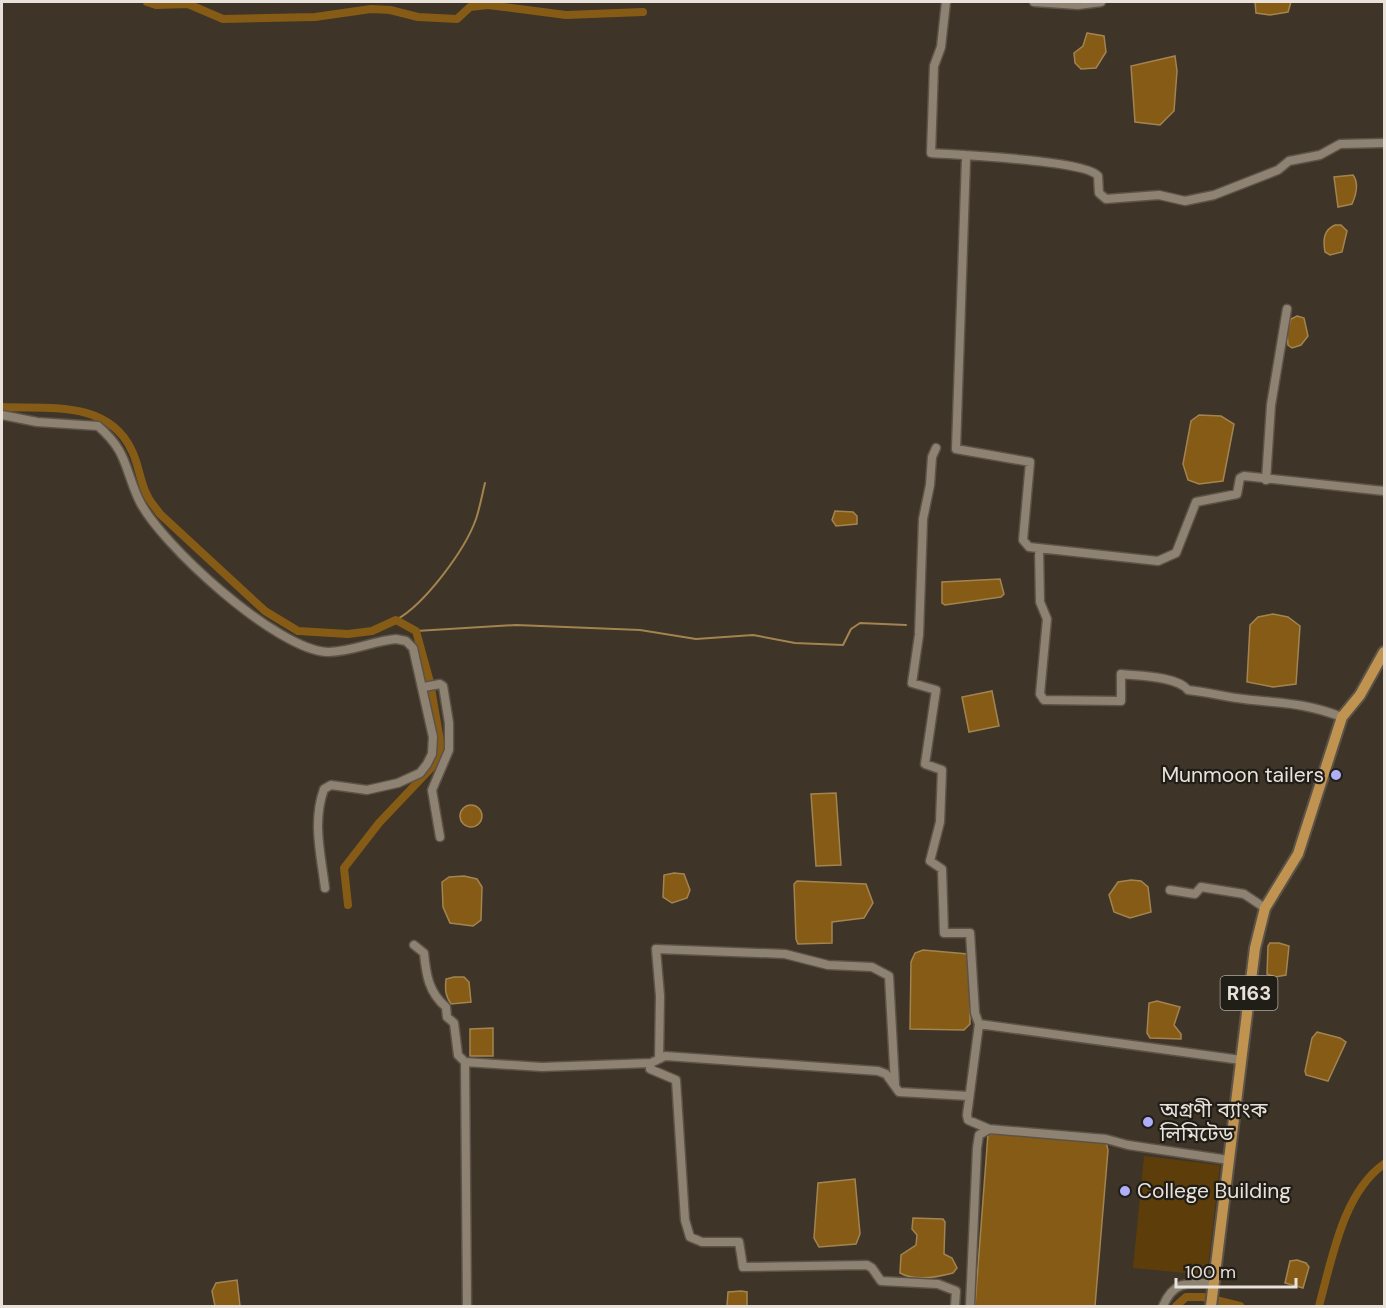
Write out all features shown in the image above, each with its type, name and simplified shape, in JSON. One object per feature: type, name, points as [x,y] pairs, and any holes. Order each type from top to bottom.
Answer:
[{"type":"main road","name":"R163","points":[[1211,1306],[1255,948],[1265,908],[1298,854],[1342,717],[1376,672],[1384,652]]},
{"type":"street","points":[[946,2],[941,47],[934,66],[929,150],[931,153],[1030,160],[1088,170],[1098,176],[1099,193],[1106,199],[1159,195],[1185,201],[1214,195],[1278,170],[1289,161],[1320,154],[1340,144],[1384,143]]},
{"type":"street","points":[[1034,2],[1078,5],[1101,2]]},
{"type":"street","points":[[964,155],[966,159],[956,449],[1030,462],[1023,540],[1029,547],[1158,561],[1176,553],[1196,502],[1237,494],[1240,478],[1244,476],[1384,491]]},
{"type":"street","points":[[1266,480],[1271,405],[1287,309]]},
{"type":"street","points":[[2,415],[37,422],[98,426],[122,451],[139,499],[168,541],[225,593],[278,632],[316,650],[329,652],[384,640],[406,641],[413,648],[434,737],[432,754],[420,773],[398,783],[367,790],[332,785],[324,789],[318,805],[317,829],[325,888]]},
{"type":"street","points":[[936,448],[932,457],[930,485],[923,519],[919,635],[912,683],[936,690],[925,764],[942,770],[940,822],[930,861],[942,869],[944,933],[970,933],[975,1013],[979,1024],[968,1120],[989,1129],[1106,1139],[1128,1145],[1229,1160]]},
{"type":"street","points":[[1039,548],[1040,602],[1047,619],[1040,694],[1044,700],[1121,701],[1121,674],[1155,677],[1185,685],[1188,690],[1216,692],[1243,699],[1296,703],[1342,717]]},
{"type":"street","points":[[424,687],[440,684],[443,687],[449,723],[448,750],[443,766],[432,785],[440,837]]},
{"type":"street","points":[[1170,890],[1195,894],[1201,887],[1244,894],[1265,908]]},
{"type":"street","points":[[414,945],[424,953],[434,997],[446,1007],[447,1017],[454,1023],[458,1055],[465,1062],[542,1067],[655,1061],[676,1056],[878,1071],[886,1074],[899,1092],[969,1096]]},
{"type":"street","points":[[896,1087],[889,976],[872,967],[828,965],[785,954],[656,949],[660,996],[653,1071],[669,1074],[676,1080],[685,1220],[690,1237],[702,1242],[739,1242],[743,1267],[867,1265],[881,1281],[938,1284],[956,1291],[955,1306]]},
{"type":"street","points":[[979,1024],[1240,1060]]},
{"type":"street","points":[[465,1062],[467,1306]]},
{"type":"street","points":[[969,1306],[977,1148],[979,1135],[989,1129]]},
{"type":"street","points":[[1162,1306],[1173,1288],[1181,1285],[1214,1284]]},
{"type":"shaded area","points":[[1255,2],[1291,2],[1288,12],[1270,15],[1256,13]]},
{"type":"shaded area","points":[[1087,33],[1104,36],[1106,52],[1096,68],[1081,69],[1075,63],[1074,53],[1083,46]]},
{"type":"shaded area","points":[[1175,56],[1177,71],[1174,111],[1160,125],[1135,122],[1131,66]]},
{"type":"shaded area","points":[[1353,175],[1356,189],[1352,204],[1338,207],[1334,177]]},
{"type":"shaded area","points":[[1335,225],[1341,225],[1347,231],[1342,252],[1330,255],[1325,252],[1324,240],[1328,230]]},
{"type":"shaded area","points":[[1297,316],[1304,318],[1308,336],[1301,345],[1292,348],[1288,345],[1287,333],[1291,319]]},
{"type":"shaded area","points":[[1199,415],[1221,416],[1234,424],[1223,481],[1199,484],[1188,480],[1183,464],[1191,421]]},
{"type":"shaded area","points":[[835,511],[853,512],[857,516],[857,524],[836,526],[832,520]]},
{"type":"shaded area","points":[[1000,579],[1004,594],[1001,597],[945,605],[942,603],[942,582]]},
{"type":"shaded area","points":[[1273,614],[1288,617],[1300,626],[1296,684],[1273,687],[1247,682],[1250,625],[1258,617]]},
{"type":"shaded area","points":[[992,691],[999,726],[969,732],[962,697]]},
{"type":"shaded area","points":[[836,793],[841,865],[816,866],[811,794]]},
{"type":"shaded area","points":[[471,805],[479,808],[482,816],[479,824],[471,827],[463,824],[460,816],[463,808]]},
{"type":"shaded area","points":[[684,874],[690,890],[687,898],[672,903],[663,897],[664,875]]},
{"type":"shaded area","points":[[464,876],[477,879],[482,887],[481,920],[473,926],[450,923],[443,907],[442,882],[449,877]]},
{"type":"shaded area","points":[[797,881],[866,884],[873,903],[864,918],[832,922],[832,943],[798,944],[794,884]]},
{"type":"shaded area","points":[[1141,881],[1148,887],[1151,912],[1130,918],[1114,912],[1109,895],[1118,882]]},
{"type":"shaded area","points":[[1270,943],[1289,946],[1286,975],[1275,977],[1267,974],[1268,946]]},
{"type":"shaded area","points":[[923,950],[968,954],[970,957],[970,1024],[964,1030],[910,1029],[911,962],[915,953]]},
{"type":"shaded area","points":[[464,977],[469,982],[471,1002],[451,1004],[446,992],[446,979]]},
{"type":"shaded area","points":[[1157,1001],[1180,1007],[1174,1025],[1181,1034],[1181,1039],[1150,1038],[1147,1033],[1149,1003]]},
{"type":"shaded area","points":[[493,1028],[493,1056],[470,1056],[470,1029]]},
{"type":"shaded area","points":[[1317,1032],[1340,1038],[1346,1042],[1328,1081],[1306,1075],[1305,1071],[1312,1038]]},
{"type":"shaded area","points":[[988,1134],[1044,1135],[1106,1142],[1108,1150],[1095,1306],[975,1306]]},
{"type":"shaded area","points":[[1144,1156],[1220,1165],[1207,1275],[1133,1268]]},
{"type":"shaded area","points":[[855,1179],[860,1234],[856,1244],[819,1247],[814,1238],[818,1183]]},
{"type":"shaded area","points":[[913,1218],[943,1219],[945,1222],[944,1254],[952,1258],[957,1268],[953,1273],[919,1278],[900,1273],[901,1255],[916,1245],[917,1235],[912,1229]]},
{"type":"shaded area","points":[[1297,1260],[1306,1263],[1309,1267],[1303,1288],[1285,1283],[1290,1261]]},
{"type":"shaded area","points":[[237,1280],[240,1306],[215,1306],[212,1291],[216,1283]]},
{"type":"shaded area","points":[[728,1292],[747,1292],[747,1306],[727,1306]]},
{"type":"waterway","points":[[147,2],[156,5],[188,4],[223,19],[315,17],[371,9],[390,10],[418,17],[457,19],[470,7],[488,5],[566,15],[643,12]]},
{"type":"waterway","points":[[2,407],[58,408],[93,415],[109,423],[122,435],[132,451],[145,490],[160,514],[265,611],[298,631],[348,634],[372,631],[396,620],[416,631],[430,682],[441,747],[433,766],[379,823],[344,868],[348,905]]},
{"type":"waterway","points":[[396,620],[419,602],[454,560],[471,532],[485,483]]},
{"type":"waterway","points":[[416,631],[516,625],[640,630],[696,639],[753,635],[795,643],[843,645],[851,629],[860,623],[906,625]]},
{"type":"waterway","points":[[1319,1306],[1334,1248],[1349,1209],[1370,1176],[1384,1164]]},
{"type":"waterway","points":[[1176,1306],[1186,1297],[1203,1297],[1240,1306]]},
{"type":"place","name":"Munmoon tailers","points":[[1336,775]]},
{"type":"place","name":"অগ্রণী ব্যাংক লিমিটেড","points":[[1148,1122]]},
{"type":"place","name":"College Building","points":[[1125,1191]]}]
